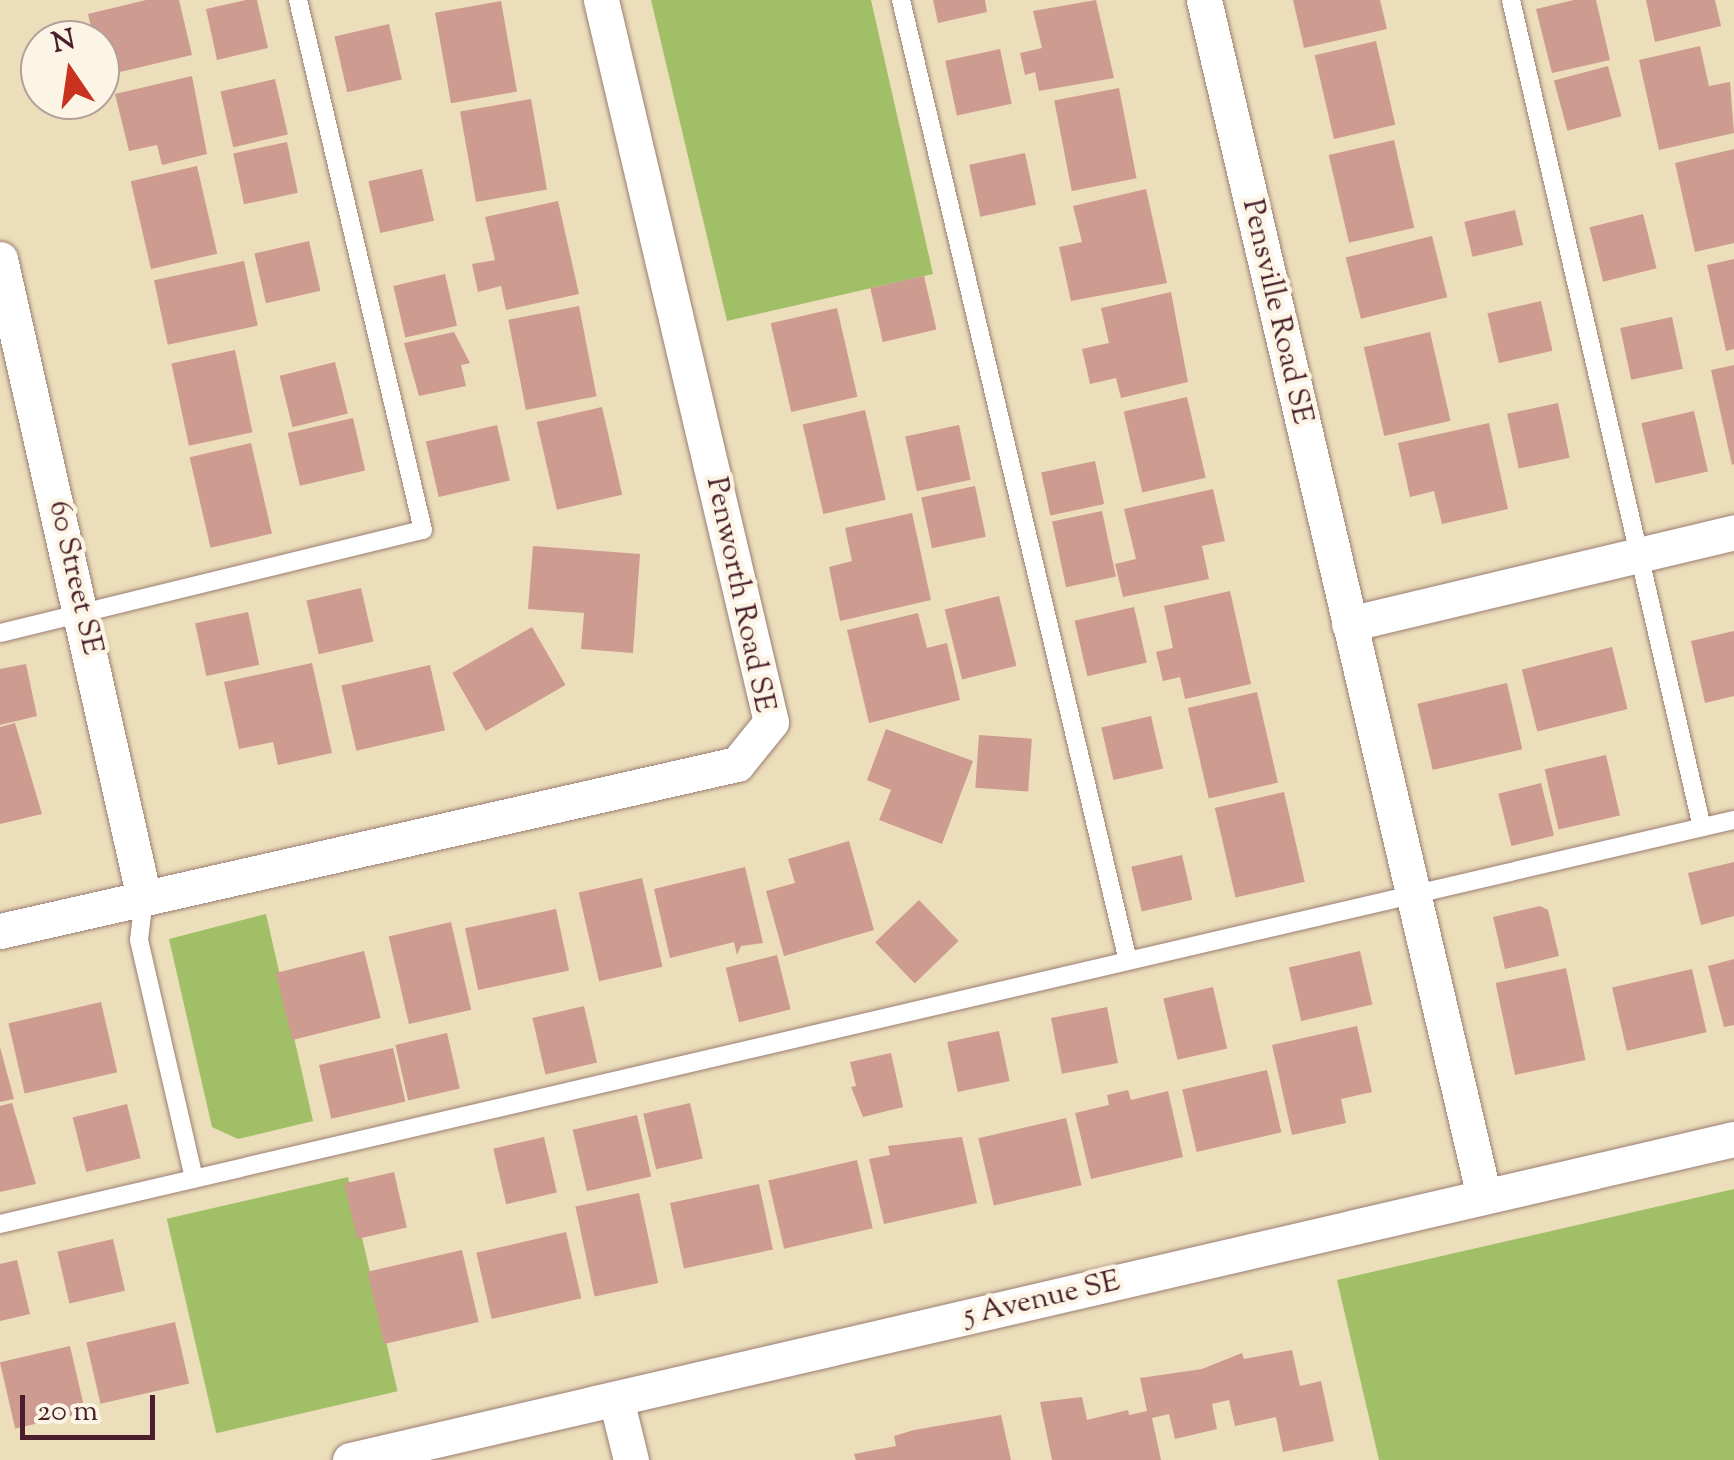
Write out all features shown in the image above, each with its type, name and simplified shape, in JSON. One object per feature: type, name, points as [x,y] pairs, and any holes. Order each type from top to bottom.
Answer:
[{"type":"street","name":"Penworth Road SE","points":[[144,898],[737,764],[772,722],[601,0]]},
{"type":"street","name":"Pensville Road SE","points":[[1204,0],[1410,895],[1484,1198]]},
{"type":"street","name":"60 Street SE","points":[[0,260],[6,315],[83,615],[144,898]]},
{"type":"street","points":[[1349,624],[1734,532]]},
{"type":"street","points":[[0,930],[144,898]]},
{"type":"street","name":"5 Avenue SE","points":[[350,1460],[1734,1139]]},
{"type":"street","points":[[616,1398],[630,1460]]},
{"type":"lane","points":[[0,634],[423,530],[298,0]]},
{"type":"lane","points":[[901,0],[1128,961]]},
{"type":"lane","points":[[1512,0],[1702,828]]},
{"type":"lane","points":[[0,1224],[1734,820]]},
{"type":"lane","points":[[144,898],[139,940],[194,1179]]},
{"type":"green space","points":[[651,0],[871,0],[933,274],[727,321]]},
{"type":"green space","points":[[266,914],[313,1121],[238,1139],[212,1127],[169,939]]},
{"type":"green space","points":[[348,1177],[397,1391],[216,1433],[167,1219]]},
{"type":"green space","points":[[1734,1189],[1734,1460],[1379,1460],[1337,1280]]},
{"type":"building","points":[[146,0],[179,0],[192,55],[120,72],[120,20],[89,20],[88,14]]},
{"type":"building","points":[[257,0],[268,48],[217,60],[206,9]]},
{"type":"building","points":[[933,0],[985,0],[987,12],[938,23]]},
{"type":"building","points":[[1096,0],[1114,78],[1039,91],[1035,72],[1025,75],[1020,53],[1042,48],[1033,11]]},
{"type":"building","points":[[1293,0],[1380,0],[1387,29],[1304,48]]},
{"type":"building","points":[[1574,0],[1596,0],[1610,60],[1552,73],[1536,9]]},
{"type":"building","points":[[1646,0],[1715,0],[1721,26],[1655,42]]},
{"type":"building","points":[[501,1],[517,92],[451,103],[435,13]]},
{"type":"building","points":[[389,24],[402,80],[347,92],[334,37]]},
{"type":"building","points":[[1376,41],[1395,125],[1334,139],[1315,55]]},
{"type":"building","points":[[1700,46],[1709,86],[1730,82],[1734,133],[1659,150],[1639,60]]},
{"type":"building","points":[[1000,49],[1012,104],[957,115],[945,61]]},
{"type":"building","points":[[1608,66],[1621,116],[1567,131],[1554,80]]},
{"type":"building","points":[[192,76],[207,154],[162,165],[157,145],[129,151],[120,114],[120,93]]},
{"type":"building","points":[[275,79],[288,135],[233,147],[220,92]]},
{"type":"building","points":[[1119,88],[1137,178],[1072,191],[1054,101]]},
{"type":"building","points":[[531,99],[547,190],[476,202],[460,112]]},
{"type":"building","points":[[1394,140],[1414,228],[1349,243],[1329,155]]},
{"type":"building","points":[[287,142],[298,193],[244,204],[233,153]]},
{"type":"building","points":[[1734,149],[1734,243],[1695,252],[1675,163]]},
{"type":"building","points":[[1025,153],[1036,205],[980,217],[969,165]]},
{"type":"building","points":[[197,166],[217,254],[151,269],[131,181]]},
{"type":"building","points":[[422,169],[434,221],[380,233],[368,181]]},
{"type":"building","points":[[1146,189],[1167,283],[1071,301],[1059,247],[1082,242],[1073,206]]},
{"type":"building","points":[[558,201],[579,294],[506,310],[501,286],[478,292],[472,264],[495,260],[485,217]]},
{"type":"building","points":[[1515,210],[1523,245],[1472,257],[1464,222]]},
{"type":"building","points":[[1643,214],[1657,268],[1603,282],[1590,227]]},
{"type":"building","points":[[1432,236],[1447,297],[1361,319],[1346,258]]},
{"type":"building","points":[[309,241],[320,291],[266,303],[254,254]]},
{"type":"building","points":[[1734,259],[1734,349],[1726,351],[1707,265]]},
{"type":"building","points":[[244,261],[258,326],[168,345],[154,280]]},
{"type":"building","points":[[445,274],[457,326],[405,338],[393,286]]},
{"type":"building","points":[[924,276],[936,330],[883,342],[870,288]]},
{"type":"building","points":[[1171,292],[1188,382],[1121,398],[1116,378],[1090,384],[1082,349],[1109,343],[1101,308]]},
{"type":"building","points":[[1541,301],[1552,351],[1499,363],[1487,313]]},
{"type":"building","points":[[579,306],[597,396],[526,410],[508,320]]},
{"type":"building","points":[[837,308],[857,397],[791,412],[771,323]]},
{"type":"building","points":[[1672,317],[1683,369],[1631,380],[1620,328]]},
{"type":"building","points":[[454,332],[470,363],[461,365],[466,386],[419,396],[404,343]]},
{"type":"building","points":[[1430,332],[1450,421],[1384,436],[1364,347]]},
{"type":"building","points":[[235,350],[252,432],[189,446],[171,364]]},
{"type":"building","points":[[335,362],[348,413],[293,427],[280,376]]},
{"type":"building","points":[[1734,365],[1734,464],[1732,465],[1711,370]]},
{"type":"building","points":[[1187,397],[1206,478],[1142,492],[1124,412]]},
{"type":"building","points":[[1558,403],[1570,458],[1519,469],[1507,414]]},
{"type":"building","points":[[602,407],[622,495],[557,510],[537,422]]},
{"type":"building","points":[[865,410],[886,500],[823,514],[803,424]]},
{"type":"building","points":[[1694,411],[1708,471],[1655,484],[1641,423]]},
{"type":"building","points":[[353,418],[365,471],[300,486],[288,433]]},
{"type":"building","points":[[1489,423],[1508,509],[1442,524],[1434,491],[1410,497],[1398,443]]},
{"type":"building","points":[[497,425],[510,481],[439,497],[426,441]]},
{"type":"building","points":[[959,425],[971,480],[917,491],[905,436]]},
{"type":"building","points":[[251,443],[272,534],[211,548],[190,457]]},
{"type":"building","points":[[1095,461],[1104,504],[1050,515],[1041,472]]},
{"type":"building","points":[[975,486],[986,537],[932,548],[921,497]]},
{"type":"building","points":[[1213,489],[1225,541],[1202,546],[1209,579],[1123,597],[1115,564],[1136,559],[1124,509]]},
{"type":"building","points":[[1102,511],[1116,577],[1066,587],[1052,522]]},
{"type":"building","points":[[912,513],[931,600],[840,621],[829,567],[852,561],[845,528]]},
{"type":"building","points":[[533,546],[640,554],[633,653],[581,649],[584,613],[528,609]]},
{"type":"building","points":[[361,588],[373,642],[319,654],[306,601]]},
{"type":"building","points":[[1230,591],[1251,684],[1185,699],[1180,677],[1163,681],[1156,652],[1173,648],[1164,606]]},
{"type":"building","points":[[999,596],[1016,666],[962,679],[945,610]]},
{"type":"building","points":[[1134,607],[1147,663],[1087,676],[1075,621]]},
{"type":"building","points":[[248,612],[259,665],[206,676],[195,623]]},
{"type":"building","points":[[918,613],[927,648],[947,643],[960,700],[869,723],[847,630]]},
{"type":"building","points":[[532,627],[566,685],[486,731],[452,673]]},
{"type":"building","points":[[1734,631],[1734,696],[1705,703],[1691,641]]},
{"type":"building","points":[[1612,647],[1627,709],[1537,732],[1522,669]]},
{"type":"building","points":[[312,663],[332,753],[278,765],[273,742],[239,749],[224,682]]},
{"type":"building","points":[[26,664],[37,716],[0,725],[0,669]]},
{"type":"building","points":[[430,665],[445,730],[356,751],[341,685]]},
{"type":"building","points":[[1507,683],[1522,749],[1433,770],[1417,704]]},
{"type":"building","points":[[1257,692],[1278,783],[1209,799],[1188,708]]},
{"type":"building","points":[[1151,716],[1163,769],[1113,780],[1101,727]]},
{"type":"building","points":[[15,723],[42,814],[0,824],[0,727]]},
{"type":"building","points":[[886,729],[973,761],[942,844],[879,820],[891,790],[867,780]]},
{"type":"building","points":[[979,735],[1032,739],[1028,792],[975,788]]},
{"type":"building","points":[[1606,755],[1620,815],[1559,830],[1545,769]]},
{"type":"building","points":[[1541,783],[1554,835],[1511,846],[1498,794]]},
{"type":"building","points":[[1284,792],[1305,882],[1236,898],[1215,808]]},
{"type":"building","points":[[849,841],[874,930],[784,956],[766,891],[795,883],[788,859]]},
{"type":"building","points":[[1182,855],[1192,900],[1142,912],[1131,867]]},
{"type":"building","points":[[1734,862],[1734,916],[1701,925],[1688,873]]},
{"type":"building","points":[[745,867],[763,943],[741,946],[737,955],[734,942],[670,958],[654,889]]},
{"type":"building","points":[[642,878],[662,967],[599,981],[579,893]]},
{"type":"building","points":[[919,900],[959,941],[915,983],[875,942]]},
{"type":"building","points":[[1540,906],[1548,910],[1559,956],[1505,969],[1493,917]]},
{"type":"building","points":[[556,909],[569,971],[478,990],[465,928]]},
{"type":"building","points":[[451,922],[471,1010],[409,1024],[389,936]]},
{"type":"building","points":[[364,951],[381,1018],[292,1040],[276,973]]},
{"type":"building","points":[[1360,951],[1372,1005],[1301,1021],[1289,967]]},
{"type":"building","points":[[777,955],[791,1009],[739,1022],[726,968]]},
{"type":"building","points":[[1734,959],[1734,1025],[1724,1027],[1708,966]]},
{"type":"building","points":[[1566,968],[1586,1060],[1515,1075],[1496,983]]},
{"type":"building","points":[[1692,969],[1707,1032],[1627,1051],[1612,987]]},
{"type":"building","points":[[1213,987],[1227,1048],[1177,1060],[1163,998]]},
{"type":"building","points":[[101,1002],[117,1072],[25,1094],[8,1023]]},
{"type":"building","points":[[584,1006],[597,1063],[545,1074],[532,1018]]},
{"type":"building","points":[[1107,1007],[1118,1063],[1062,1074],[1051,1018]]},
{"type":"building","points":[[1357,1026],[1372,1092],[1341,1099],[1346,1123],[1292,1135],[1272,1045]]},
{"type":"building","points":[[999,1031],[1010,1081],[958,1092],[947,1042]]},
{"type":"building","points":[[447,1033],[460,1089],[408,1100],[395,1045]]},
{"type":"building","points":[[0,1047],[14,1099],[0,1102]]},
{"type":"building","points":[[393,1048],[405,1102],[331,1119],[319,1065]]},
{"type":"building","points":[[891,1053],[903,1107],[863,1117],[851,1087],[856,1086],[850,1062]]},
{"type":"building","points":[[1267,1070],[1281,1132],[1197,1152],[1182,1090]]},
{"type":"building","points":[[1128,1090],[1131,1100],[1168,1091],[1183,1157],[1091,1179],[1075,1113],[1109,1105],[1107,1095]]},
{"type":"building","points":[[12,1103],[36,1184],[0,1192],[0,1106]]},
{"type":"building","points":[[690,1103],[703,1159],[656,1169],[643,1114]]},
{"type":"building","points":[[127,1104],[141,1158],[86,1172],[73,1118]]},
{"type":"building","points":[[637,1115],[651,1176],[587,1191],[573,1130]]},
{"type":"building","points":[[1066,1118],[1082,1185],[994,1205],[978,1138]]},
{"type":"building","points":[[544,1137],[557,1193],[506,1204],[493,1149]]},
{"type":"building","points":[[962,1137],[977,1203],[884,1224],[869,1159],[890,1155],[888,1146]]},
{"type":"building","points":[[857,1160],[873,1228],[784,1249],[768,1180]]},
{"type":"building","points":[[394,1172],[407,1228],[357,1239],[344,1183]]},
{"type":"building","points":[[759,1184],[773,1250],[684,1268],[670,1203]]},
{"type":"building","points":[[639,1193],[658,1283],[595,1297],[575,1207]]},
{"type":"building","points":[[566,1232],[581,1298],[492,1319],[476,1253]]},
{"type":"building","points":[[113,1239],[125,1291],[69,1303],[57,1252]]},
{"type":"building","points":[[462,1250],[479,1322],[384,1344],[367,1272]]},
{"type":"building","points":[[17,1260],[30,1314],[0,1321],[0,1264]]},
{"type":"building","points":[[175,1322],[189,1383],[101,1404],[86,1342]]},
{"type":"building","points":[[70,1346],[85,1412],[15,1428],[0,1362]]},
{"type":"building","points":[[1292,1350],[1300,1386],[1321,1381],[1334,1441],[1283,1452],[1276,1417],[1235,1426],[1229,1400],[1212,1404],[1217,1429],[1175,1439],[1169,1414],[1152,1418],[1161,1460],[1052,1460],[1040,1402],[1082,1397],[1087,1420],[1128,1410],[1129,1415],[1147,1411],[1140,1378],[1202,1369],[1242,1353],[1244,1359]]},
{"type":"building","points":[[1001,1415],[1011,1460],[856,1460],[854,1454],[896,1446],[894,1436],[914,1430]]}]
